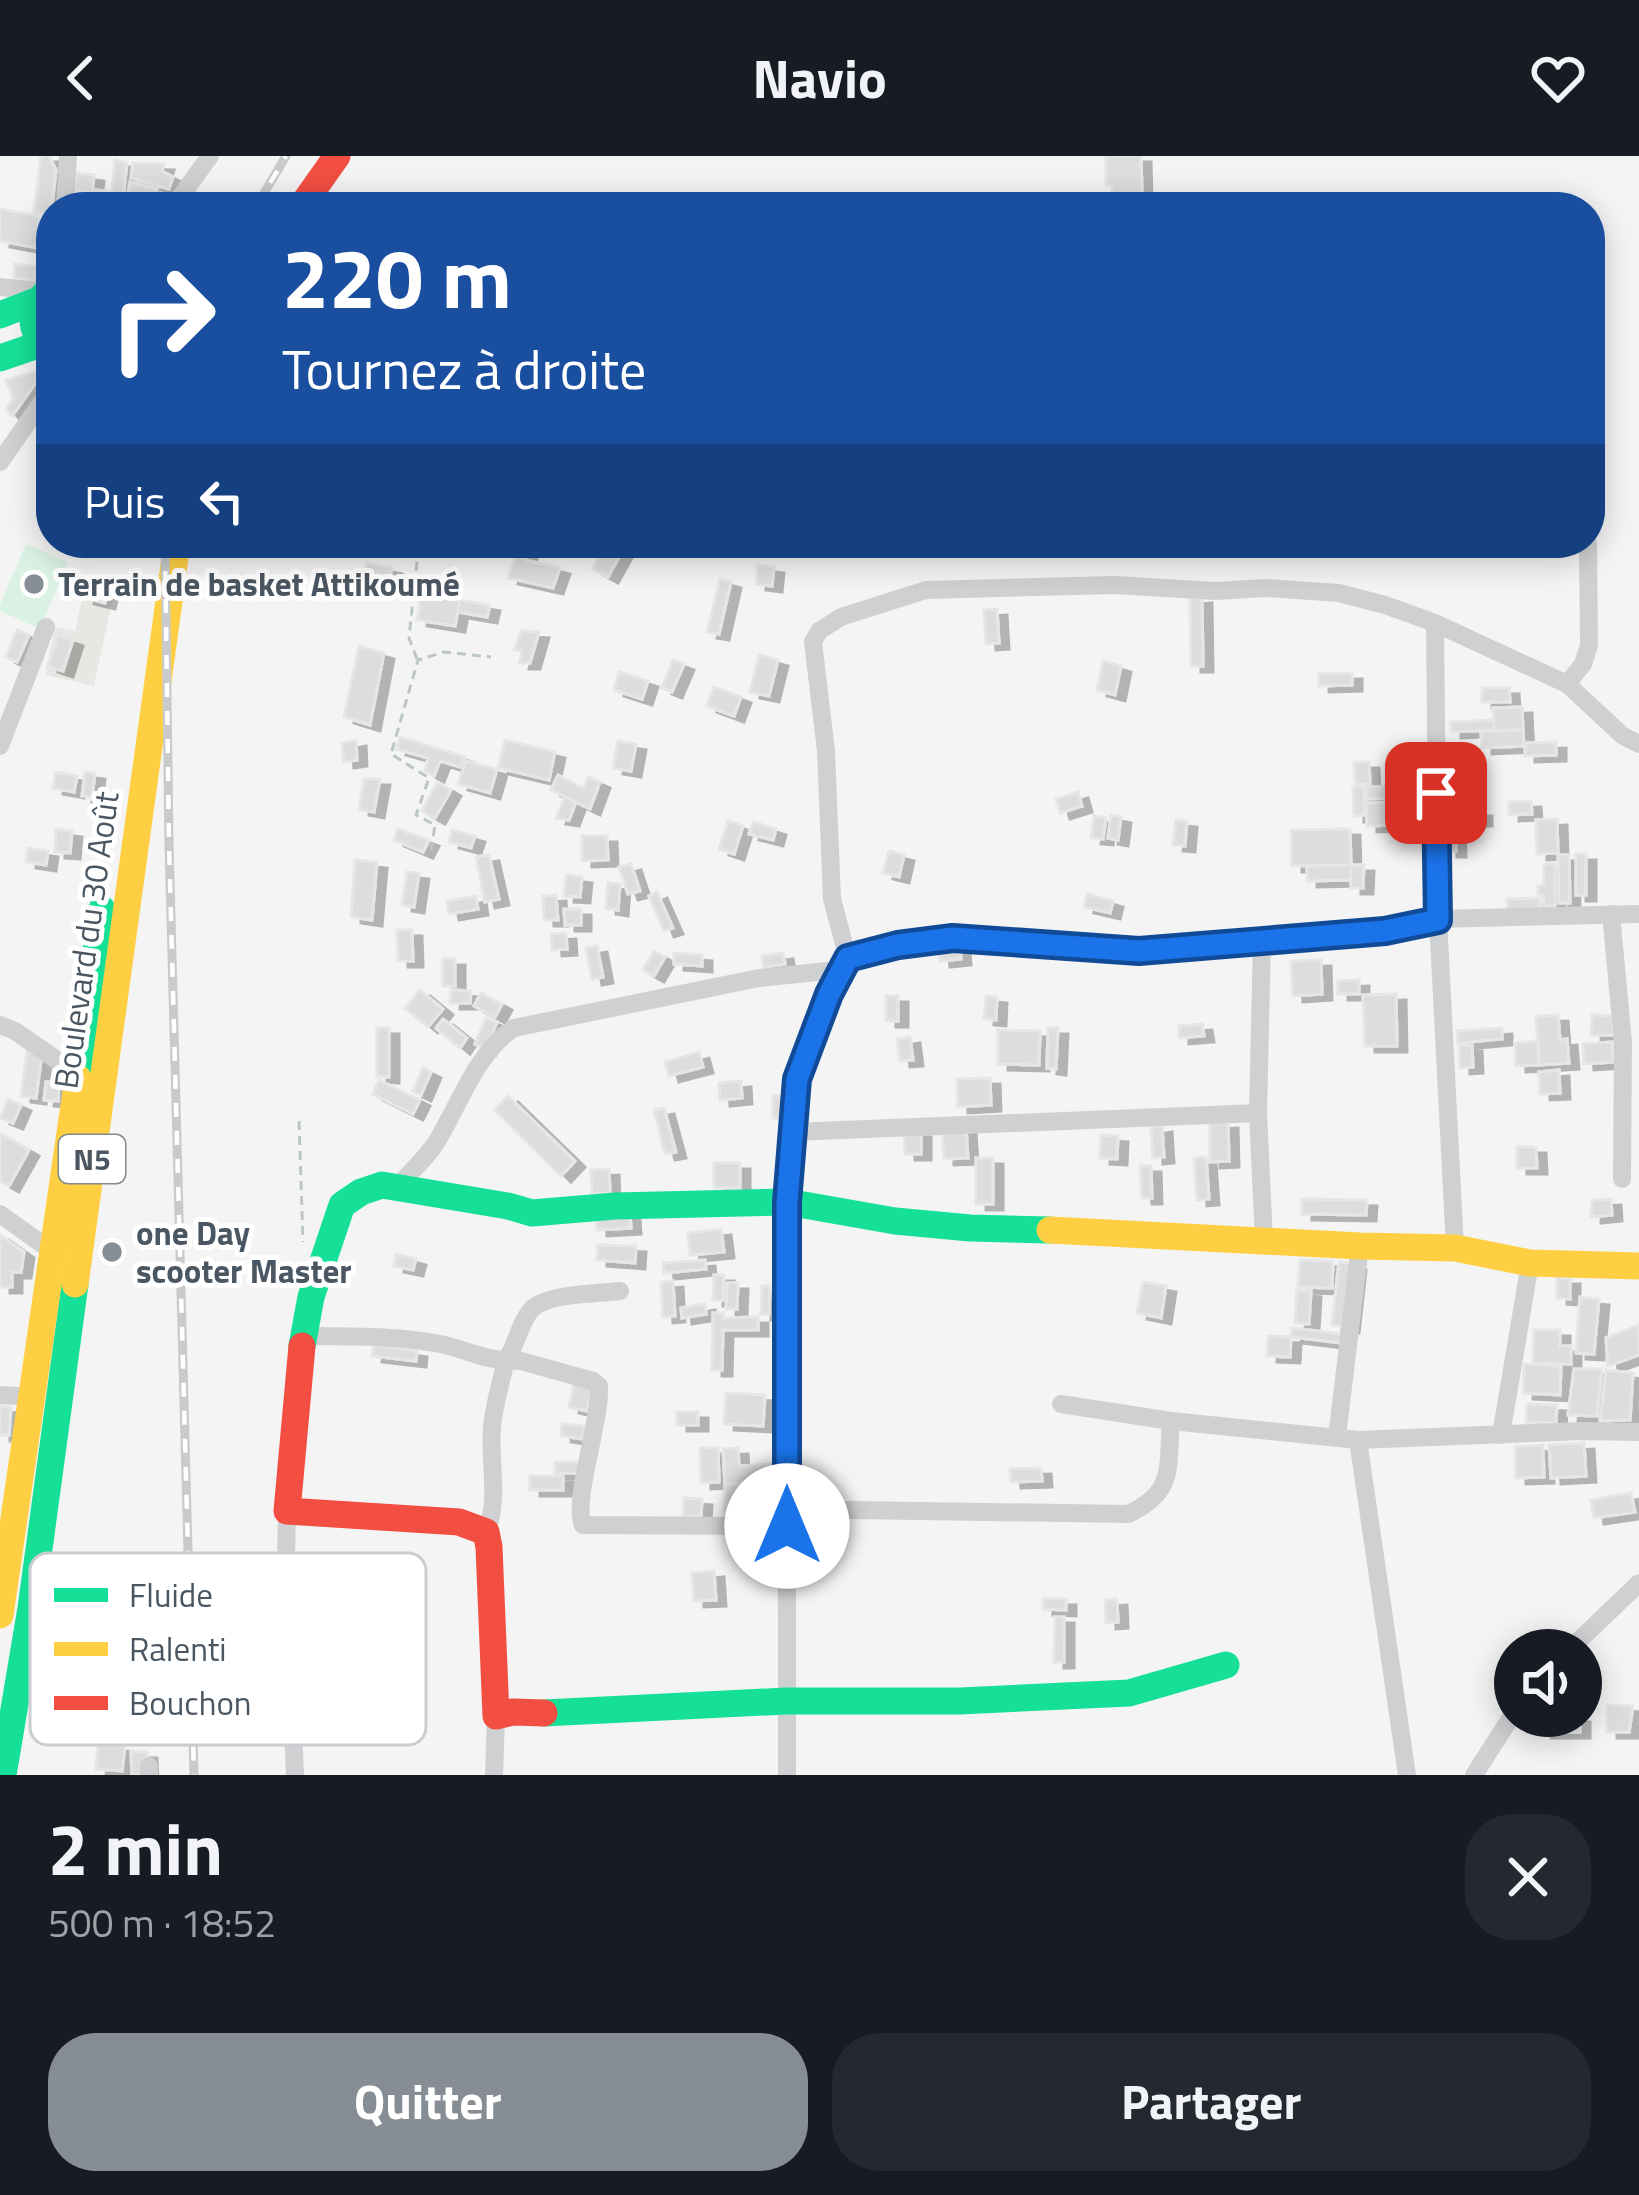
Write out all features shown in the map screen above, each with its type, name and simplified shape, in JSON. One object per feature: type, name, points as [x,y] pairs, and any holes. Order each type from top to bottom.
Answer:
[{"type":"main road","points":[[284,192],[308,156]]},
{"type":"main road","points":[[312,192],[337,156]]},
{"type":"main road","points":[[0,315],[36,298]]},
{"type":"main road","points":[[0,358],[36,352]]},
{"type":"main road","name":"Boulevard du 30 Août","points":[[0,1615],[142,644],[151,558]]},
{"type":"main road","name":"Boulevard du 30 Août","points":[[39,1553],[175,558]]},
{"type":"main road","points":[[1226,1665],[1129,1693],[496,1716],[486,1532],[459,1522],[287,1511],[303,1336],[342,1205],[382,1185],[532,1213],[787,1202],[895,1221],[970,1228],[1455,1248],[1530,1263],[1639,1266]]},
{"type":"main road","name":"Boulevard du 30 Août","points":[[3,1775],[30,1615]]},
{"type":"street","points":[[66,192],[68,156]]},
{"type":"street","points":[[184,192],[210,156]]},
{"type":"street","points":[[0,287],[36,293]]},
{"type":"street","points":[[0,462],[36,410]]},
{"type":"street","points":[[1567,684],[1589,645],[1588,558]]},
{"type":"street","points":[[787,1775],[787,1202],[797,1079],[844,965],[832,899],[826,751],[813,642],[819,631],[841,617],[926,590],[1114,585],[1339,593],[1435,623],[1567,684],[1623,736],[1639,744]]},
{"type":"street","points":[[1435,623],[1438,920],[1455,1248]]},
{"type":"street","points":[[0,746],[46,627]]},
{"type":"street","points":[[1611,914],[1623,1042],[1622,1179]]},
{"type":"street","points":[[397,1187],[439,1140],[498,1038],[514,1028],[759,978],[827,971],[898,945],[953,938],[1139,951],[1385,931],[1438,920],[1639,914]]},
{"type":"street","points":[[1262,940],[1258,1113],[1264,1241]]},
{"type":"street","points":[[0,1025],[77,1074]]},
{"type":"street","points":[[793,1132],[1258,1113]]},
{"type":"street","points":[[0,1214],[53,1252]]},
{"type":"street","points":[[1360,1246],[1348,1439],[1407,1775]]},
{"type":"street","points":[[1501,1435],[1530,1263]]},
{"type":"street","points":[[486,1532],[495,1510],[492,1424],[506,1360],[525,1320],[534,1307],[551,1299],[620,1292]]},
{"type":"street","points":[[303,1336],[440,1344],[593,1381],[599,1386],[594,1439],[579,1507],[583,1525],[1128,1514],[1149,1504],[1166,1484],[1171,1420]]},
{"type":"street","points":[[0,1395],[33,1397]]},
{"type":"street","points":[[1061,1403],[1348,1439],[1639,1432]]},
{"type":"street","points":[[286,1553],[287,1511]]},
{"type":"street","points":[[1591,1629],[1639,1583]]},
{"type":"street","points":[[494,1775],[496,1716]]},
{"type":"street","points":[[1474,1775],[1497,1737]]},
{"type":"street","points":[[294,1745],[295,1775]]},
{"type":"path","points":[[417,558],[409,638],[418,660],[391,754],[429,778],[416,814],[435,825],[431,851]]},
{"type":"path","points":[[418,660],[444,652],[491,657]]},
{"type":"path","points":[[298,1121],[303,1256]]},
{"type":"shaded area","points":[[87,576],[116,582],[94,686],[45,675],[55,627],[75,631]]},
{"type":"green space","name":"Terrain de basket Attikoumé","points":[[26,544],[36,548],[36,558],[68,562],[40,629],[0,611]]},
{"type":"building","points":[[41,156],[49,156],[56,170],[54,192],[36,192]]},
{"type":"building","points":[[1106,156],[1141,156],[1142,192],[1112,192],[1112,185],[1106,185]]},
{"type":"building","points":[[115,160],[127,163],[124,192],[112,192]]},
{"type":"building","points":[[133,163],[164,164],[162,171],[173,177],[169,189],[131,178]]},
{"type":"building","points":[[76,173],[94,175],[92,192],[75,191]]},
{"type":"building","points":[[130,182],[157,189],[155,192],[128,192]]},
{"type":"building","points":[[0,209],[36,215],[36,248],[0,241]]},
{"type":"building","points":[[15,264],[36,267],[34,280],[14,278]]},
{"type":"building","points":[[34,372],[36,378],[12,416],[6,409],[13,399],[6,380]]},
{"type":"building","points":[[515,558],[560,568],[553,588],[508,578]]},
{"type":"building","points":[[599,558],[619,558],[608,577],[593,569]]},
{"type":"building","points":[[367,563],[392,568],[388,585],[363,581]]},
{"type":"building","points":[[758,565],[774,567],[772,586],[756,584]]},
{"type":"building","points":[[720,579],[731,582],[719,634],[707,632]]},
{"type":"building","points":[[88,581],[109,586],[105,603],[84,598]]},
{"type":"building","points":[[421,594],[460,600],[455,626],[417,620]]},
{"type":"building","points":[[1202,597],[1203,666],[1191,666],[1190,598]]},
{"type":"building","points":[[460,600],[490,605],[487,617],[458,612]]},
{"type":"building","points":[[997,609],[999,643],[986,644],[984,610]]},
{"type":"building","points":[[17,630],[29,635],[17,662],[6,657]]},
{"type":"building","points":[[521,631],[539,632],[530,663],[519,663],[522,651],[514,650]]},
{"type":"building","points":[[58,635],[73,640],[63,671],[48,666]]},
{"type":"building","points":[[359,646],[384,653],[370,725],[344,717]]},
{"type":"building","points":[[759,655],[778,660],[769,696],[750,692]]},
{"type":"building","points":[[673,660],[684,664],[672,692],[662,688]]},
{"type":"building","points":[[1103,661],[1121,666],[1115,695],[1097,690]]},
{"type":"building","points":[[619,672],[648,681],[642,699],[614,690]]},
{"type":"building","points":[[1352,673],[1352,685],[1319,686],[1319,674]]},
{"type":"building","points":[[714,687],[741,697],[734,716],[707,706]]},
{"type":"building","points":[[1482,688],[1509,688],[1510,702],[1482,702]]},
{"type":"building","points":[[1522,707],[1523,730],[1494,731],[1493,708]]},
{"type":"building","points":[[1494,720],[1494,730],[1451,732],[1451,722]]},
{"type":"building","points":[[1523,730],[1524,746],[1482,748],[1481,731]]},
{"type":"building","points":[[400,737],[465,757],[460,767],[440,761],[434,776],[425,771],[428,758],[396,749]]},
{"type":"building","points":[[356,740],[357,760],[344,762],[342,743]]},
{"type":"building","points":[[505,740],[555,752],[549,780],[498,768]]},
{"type":"building","points":[[618,741],[636,744],[631,771],[613,768]]},
{"type":"building","points":[[1556,742],[1556,755],[1525,756],[1525,743]]},
{"type":"building","points":[[1455,760],[1457,809],[1446,810],[1445,761]]},
{"type":"building","points":[[466,761],[497,769],[490,793],[458,784]]},
{"type":"building","points":[[1354,762],[1369,762],[1370,784],[1355,784]]},
{"type":"building","points":[[56,772],[77,776],[74,792],[53,788]]},
{"type":"building","points":[[85,772],[95,773],[92,797],[82,796]]},
{"type":"building","points":[[558,775],[583,788],[588,777],[600,782],[590,809],[551,790]]},
{"type":"building","points":[[364,779],[380,779],[374,812],[359,809]]},
{"type":"building","points":[[437,782],[451,790],[435,818],[422,811]]},
{"type":"building","points":[[1431,785],[1431,797],[1396,798],[1396,786]]},
{"type":"building","points":[[1364,786],[1365,815],[1354,816],[1353,787]]},
{"type":"building","points":[[1396,786],[1396,798],[1366,799],[1366,787]]},
{"type":"building","points":[[1078,792],[1082,806],[1060,813],[1056,799]]},
{"type":"building","points":[[565,797],[576,802],[569,820],[556,818]]},
{"type":"building","points":[[1431,801],[1431,824],[1367,826],[1366,803]]},
{"type":"building","points":[[1531,801],[1532,814],[1509,815],[1509,802]]},
{"type":"building","points":[[1482,810],[1482,820],[1455,821],[1456,851],[1447,851],[1446,811]]},
{"type":"building","points":[[1111,815],[1121,817],[1118,840],[1108,838]]},
{"type":"building","points":[[1094,816],[1106,818],[1103,839],[1091,838]]},
{"type":"building","points":[[1557,819],[1558,853],[1537,854],[1536,820]]},
{"type":"building","points":[[1176,820],[1187,821],[1185,846],[1173,845]]},
{"type":"building","points":[[728,821],[743,826],[734,854],[719,849]]},
{"type":"building","points":[[753,822],[776,829],[773,840],[749,834]]},
{"type":"building","points":[[56,829],[72,831],[70,853],[55,852]]},
{"type":"building","points":[[398,829],[429,840],[423,852],[394,840]]},
{"type":"building","points":[[1350,829],[1351,865],[1292,866],[1291,830]]},
{"type":"building","points":[[452,830],[475,836],[471,848],[449,842]]},
{"type":"building","points":[[582,836],[607,836],[608,860],[582,861]]},
{"type":"building","points":[[28,848],[48,851],[46,865],[26,862]]},
{"type":"building","points":[[889,851],[904,855],[899,877],[883,873]]},
{"type":"building","points":[[1576,854],[1586,854],[1586,895],[1576,895]]},
{"type":"building","points":[[489,855],[499,899],[485,902],[476,857]]},
{"type":"building","points":[[1558,855],[1569,855],[1570,903],[1559,903]]},
{"type":"building","points":[[355,860],[377,862],[372,920],[351,917]]},
{"type":"building","points":[[631,864],[640,891],[628,894],[619,867]]},
{"type":"building","points":[[1544,864],[1555,864],[1555,906],[1544,906],[1544,896],[1538,895],[1538,886],[1544,885]]},
{"type":"building","points":[[1351,865],[1351,880],[1307,881],[1307,866]]},
{"type":"building","points":[[1351,865],[1364,865],[1363,888],[1351,888]]},
{"type":"building","points":[[407,872],[419,873],[414,907],[402,905]]},
{"type":"building","points":[[566,875],[582,877],[580,897],[564,896]]},
{"type":"building","points":[[608,883],[620,884],[618,910],[606,908]]},
{"type":"building","points":[[657,892],[673,928],[664,931],[649,896]]},
{"type":"building","points":[[1087,894],[1113,901],[1110,913],[1084,907]]},
{"type":"building","points":[[556,895],[558,920],[544,920],[543,896]]},
{"type":"building","points":[[476,896],[478,909],[449,914],[447,901]]},
{"type":"building","points":[[1540,898],[1540,910],[1508,911],[1507,899]]},
{"type":"building","points":[[564,909],[581,909],[581,925],[565,925]]},
{"type":"building","points":[[397,930],[412,930],[413,961],[398,961]]},
{"type":"building","points":[[566,933],[567,949],[552,950],[551,934]]},
{"type":"building","points":[[597,946],[603,977],[592,979],[586,948]]},
{"type":"building","points":[[960,948],[961,959],[940,961],[939,950]]},
{"type":"building","points":[[654,951],[665,957],[654,976],[643,970]]},
{"type":"building","points":[[674,953],[702,955],[702,966],[674,964]]},
{"type":"building","points":[[783,953],[785,964],[764,967],[762,956]]},
{"type":"building","points":[[443,959],[455,959],[455,986],[443,986]]},
{"type":"building","points":[[1321,960],[1322,994],[1293,996],[1291,961]]},
{"type":"building","points":[[1359,980],[1359,994],[1338,994],[1338,981]]},
{"type":"building","points":[[420,990],[443,1009],[428,1027],[405,1008]]},
{"type":"building","points":[[451,990],[471,991],[470,1003],[450,1003]]},
{"type":"building","points":[[481,993],[502,1004],[495,1017],[474,1006]]},
{"type":"building","points":[[1396,994],[1397,1046],[1365,1046],[1363,995]]},
{"type":"building","points":[[886,996],[898,996],[898,1021],[886,1021]]},
{"type":"building","points":[[986,996],[997,997],[996,1020],[984,1019]]},
{"type":"building","points":[[1558,1015],[1560,1040],[1567,1039],[1569,1063],[1539,1065],[1536,1016]]},
{"type":"building","points":[[1592,1015],[1613,1016],[1613,1035],[1591,1035]]},
{"type":"building","points":[[486,1018],[497,1022],[486,1049],[475,1044]]},
{"type":"building","points":[[443,1019],[467,1038],[460,1048],[436,1028]]},
{"type":"building","points":[[1202,1024],[1204,1036],[1179,1038],[1179,1026]]},
{"type":"building","points":[[377,1028],[389,1028],[389,1077],[377,1076]]},
{"type":"building","points":[[1048,1028],[1058,1028],[1056,1069],[1047,1068]]},
{"type":"building","points":[[1502,1028],[1502,1039],[1458,1043],[1457,1031]]},
{"type":"building","points":[[998,1030],[1040,1031],[1039,1065],[998,1064]]},
{"type":"building","points":[[910,1037],[913,1060],[900,1061],[897,1039]]},
{"type":"building","points":[[1538,1041],[1539,1065],[1516,1066],[1515,1043]]},
{"type":"building","points":[[1612,1042],[1613,1062],[1584,1064],[1583,1044]]},
{"type":"building","points":[[1472,1045],[1473,1067],[1460,1068],[1459,1046]]},
{"type":"building","points":[[27,1051],[42,1053],[36,1098],[21,1096]]},
{"type":"building","points":[[699,1052],[703,1067],[669,1076],[665,1062]]},
{"type":"building","points":[[423,1068],[431,1072],[421,1095],[413,1091]]},
{"type":"building","points":[[1559,1070],[1560,1093],[1540,1094],[1539,1072]]},
{"type":"building","points":[[990,1078],[991,1105],[958,1107],[957,1079]]},
{"type":"building","points":[[379,1080],[420,1100],[413,1114],[373,1094]]},
{"type":"building","points":[[741,1081],[742,1098],[720,1100],[719,1083]]},
{"type":"building","points":[[46,1082],[59,1083],[58,1101],[44,1100]]},
{"type":"building","points":[[508,1096],[575,1161],[561,1176],[494,1110]]},
{"type":"building","points":[[773,1096],[791,1096],[791,1118],[773,1118]]},
{"type":"building","points":[[8,1099],[21,1105],[13,1123],[0,1118]]},
{"type":"building","points":[[664,1108],[676,1152],[665,1154],[654,1110]]},
{"type":"building","points":[[1228,1122],[1229,1161],[1210,1162],[1210,1123]]},
{"type":"building","points":[[1162,1126],[1164,1157],[1153,1158],[1151,1128]]},
{"type":"building","points":[[966,1127],[968,1158],[944,1159],[942,1128]]},
{"type":"building","points":[[904,1131],[921,1131],[921,1154],[905,1154]]},
{"type":"building","points":[[0,1133],[29,1150],[9,1186],[0,1181]]},
{"type":"building","points":[[1101,1135],[1118,1136],[1117,1159],[1100,1158]]},
{"type":"building","points":[[1517,1147],[1536,1147],[1537,1168],[1517,1168]]},
{"type":"building","points":[[1206,1157],[1209,1199],[1197,1200],[1194,1158]]},
{"type":"building","points":[[976,1158],[993,1158],[993,1204],[976,1204]]},
{"type":"building","points":[[714,1163],[740,1163],[740,1188],[714,1188]]},
{"type":"building","points":[[1140,1166],[1151,1166],[1152,1198],[1142,1198]]},
{"type":"building","points":[[609,1169],[610,1193],[592,1194],[591,1170]]},
{"type":"building","points":[[1302,1199],[1367,1200],[1366,1215],[1302,1214]]},
{"type":"building","points":[[1611,1199],[1612,1215],[1591,1217],[1592,1200]]},
{"type":"building","points":[[630,1213],[631,1228],[597,1230],[596,1216]]},
{"type":"building","points":[[721,1229],[724,1252],[690,1255],[688,1233]]},
{"type":"building","points":[[0,1235],[24,1252],[21,1272],[12,1272],[12,1287],[0,1287]]},
{"type":"building","points":[[598,1245],[636,1246],[635,1263],[597,1260]]},
{"type":"building","points":[[396,1254],[416,1259],[413,1270],[394,1266]]},
{"type":"building","points":[[705,1260],[706,1269],[664,1273],[663,1263]]},
{"type":"building","points":[[1300,1260],[1333,1261],[1332,1288],[1298,1287]]},
{"type":"building","points":[[1339,1262],[1356,1264],[1349,1327],[1332,1325]]},
{"type":"building","points":[[714,1275],[724,1275],[723,1300],[713,1300]]},
{"type":"building","points":[[1557,1278],[1570,1278],[1570,1299],[1557,1298]]},
{"type":"building","points":[[673,1281],[675,1316],[663,1317],[661,1282]]},
{"type":"building","points":[[1143,1282],[1166,1286],[1161,1318],[1137,1313]]},
{"type":"building","points":[[727,1283],[738,1283],[737,1309],[726,1309]]},
{"type":"building","points":[[762,1286],[770,1286],[769,1314],[761,1314]]},
{"type":"building","points":[[1297,1290],[1311,1291],[1309,1324],[1295,1323]]},
{"type":"building","points":[[1580,1297],[1599,1299],[1594,1354],[1576,1353]]},
{"type":"building","points":[[705,1304],[706,1314],[682,1318],[681,1308]]},
{"type":"building","points":[[713,1313],[723,1313],[723,1318],[758,1317],[758,1330],[723,1330],[722,1370],[712,1370]]},
{"type":"building","points":[[1639,1325],[1639,1355],[1608,1366],[1606,1338]]},
{"type":"building","points":[[1292,1328],[1343,1334],[1342,1343],[1291,1337]]},
{"type":"building","points":[[1534,1330],[1560,1330],[1560,1346],[1571,1346],[1571,1364],[1533,1363]]},
{"type":"building","points":[[1268,1336],[1291,1337],[1290,1357],[1267,1356]]},
{"type":"building","points":[[374,1345],[417,1351],[416,1361],[372,1356]]},
{"type":"building","points":[[1524,1364],[1561,1366],[1560,1395],[1523,1393]]},
{"type":"building","points":[[1574,1369],[1602,1369],[1597,1416],[1568,1415]]},
{"type":"building","points":[[1606,1370],[1633,1373],[1630,1420],[1600,1421]]},
{"type":"building","points":[[575,1380],[593,1385],[587,1411],[569,1407]]},
{"type":"building","points":[[726,1393],[765,1395],[763,1426],[724,1424]]},
{"type":"building","points":[[1527,1404],[1557,1405],[1556,1423],[1526,1422]]},
{"type":"building","points":[[0,1406],[11,1407],[9,1435],[0,1435]]},
{"type":"building","points":[[677,1412],[698,1412],[698,1425],[677,1425]]},
{"type":"building","points":[[562,1424],[584,1426],[583,1439],[561,1436]]},
{"type":"building","points":[[1584,1443],[1586,1476],[1551,1478],[1549,1445]]},
{"type":"building","points":[[1543,1445],[1544,1477],[1516,1478],[1515,1447]]},
{"type":"building","points":[[700,1448],[718,1448],[719,1482],[701,1483]]},
{"type":"building","points":[[738,1448],[739,1466],[774,1464],[774,1482],[725,1484],[723,1449]]},
{"type":"building","points":[[555,1462],[579,1462],[579,1473],[555,1473]]},
{"type":"building","points":[[1041,1468],[1042,1481],[1011,1482],[1010,1469]]},
{"type":"building","points":[[530,1476],[563,1476],[563,1490],[530,1490]]},
{"type":"building","points":[[725,1484],[755,1485],[754,1512],[724,1511]]},
{"type":"building","points":[[1631,1493],[1635,1512],[1594,1518],[1591,1500]]},
{"type":"building","points":[[684,1498],[702,1499],[701,1517],[683,1516]]},
{"type":"building","points":[[714,1571],[716,1600],[694,1601],[692,1573]]},
{"type":"building","points":[[1043,1599],[1066,1599],[1066,1610],[1043,1609]]},
{"type":"building","points":[[1117,1599],[1118,1622],[1106,1623],[1105,1600]]},
{"type":"building","points":[[1055,1617],[1064,1617],[1064,1662],[1054,1662]]},
{"type":"building","points":[[1607,1705],[1633,1706],[1629,1732],[1607,1732]]},
{"type":"building","points":[[98,1745],[125,1746],[122,1771],[96,1769]]},
{"type":"building","points":[[131,1752],[147,1752],[148,1775],[132,1775]]},
{"type":"railway","points":[[265,192],[286,156]]},
{"type":"railway","points":[[165,558],[188,1553]]},
{"type":"railway","points":[[193,1745],[194,1775]]},
{"type":"traffic: fast","points":[[0,315],[36,301]]},
{"type":"traffic: fast","points":[[36,307],[36,332]]},
{"type":"traffic: fast","points":[[0,358],[36,346]]},
{"type":"traffic: fast","points":[[78,1078],[102,909]]},
{"type":"traffic: fast","points":[[302,1346],[311,1297],[342,1205],[382,1185],[532,1213],[787,1202],[895,1221],[1050,1230]]},
{"type":"traffic: fast","points":[[38,1553],[75,1284]]},
{"type":"traffic: fast","points":[[3,1775],[30,1614]]},
{"type":"traffic: fast","points":[[544,1713],[786,1701],[960,1701],[1129,1693],[1226,1665]]},
{"type":"traffic: slow","points":[[75,1284],[175,558]]},
{"type":"traffic: slow","points":[[0,1615],[78,1078]]},
{"type":"traffic: slow","points":[[1050,1230],[1455,1248],[1530,1263],[1639,1266]]},
{"type":"traffic: jam","points":[[312,192],[337,156]]},
{"type":"traffic: jam","points":[[302,1346],[287,1511],[459,1522],[486,1532],[496,1716],[544,1713]]},
{"type":"place","name":"Terrain de basket Attikoumé","points":[[34,584]]},
{"type":"place","name":"one Day scooter Master","points":[[112,1252]]},
{"type":"route","points":[[787,1526],[787,1202],[797,1079],[848,958],[953,938],[1139,951],[1385,931],[1438,920],[1436,793]]}]
